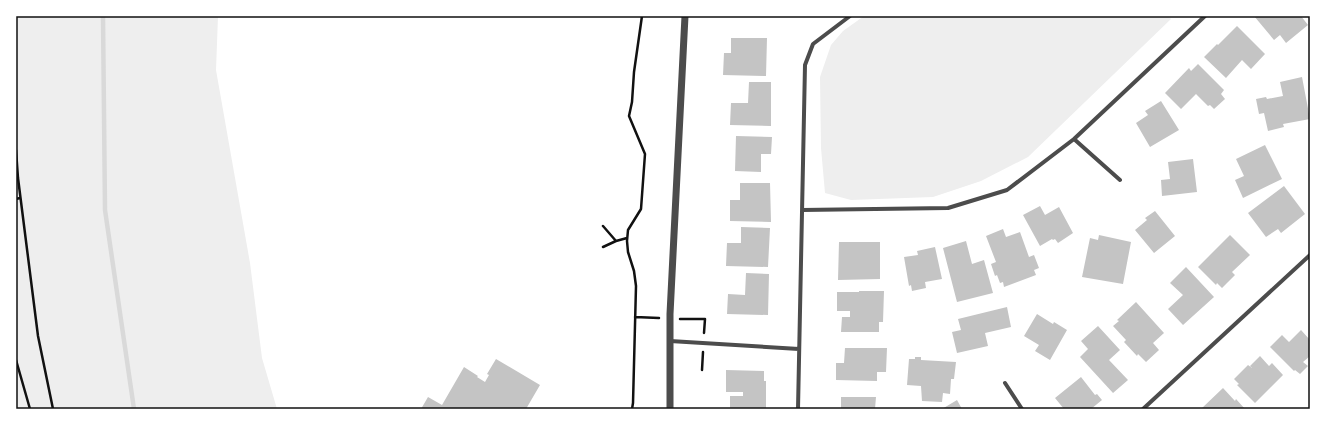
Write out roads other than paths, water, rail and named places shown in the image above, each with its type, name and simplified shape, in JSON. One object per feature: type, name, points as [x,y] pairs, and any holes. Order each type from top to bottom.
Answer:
[{"type":"street","points":[[670,409],[670,341],[685,16]]},
{"type":"street","points":[[798,409],[805,65],[813,44],[850,16]]},
{"type":"street","points":[[802,210],[948,208],[1007,190],[1074,139],[1205,16]]},
{"type":"street","points":[[1074,139],[1120,180]]},
{"type":"street","points":[[1143,409],[1310,255]]},
{"type":"street","points":[[670,341],[799,349]]},
{"type":"street","points":[[1005,383],[1022,409]]},
{"type":"waterway","points":[[103,16],[105,210],[134,409]]}]
